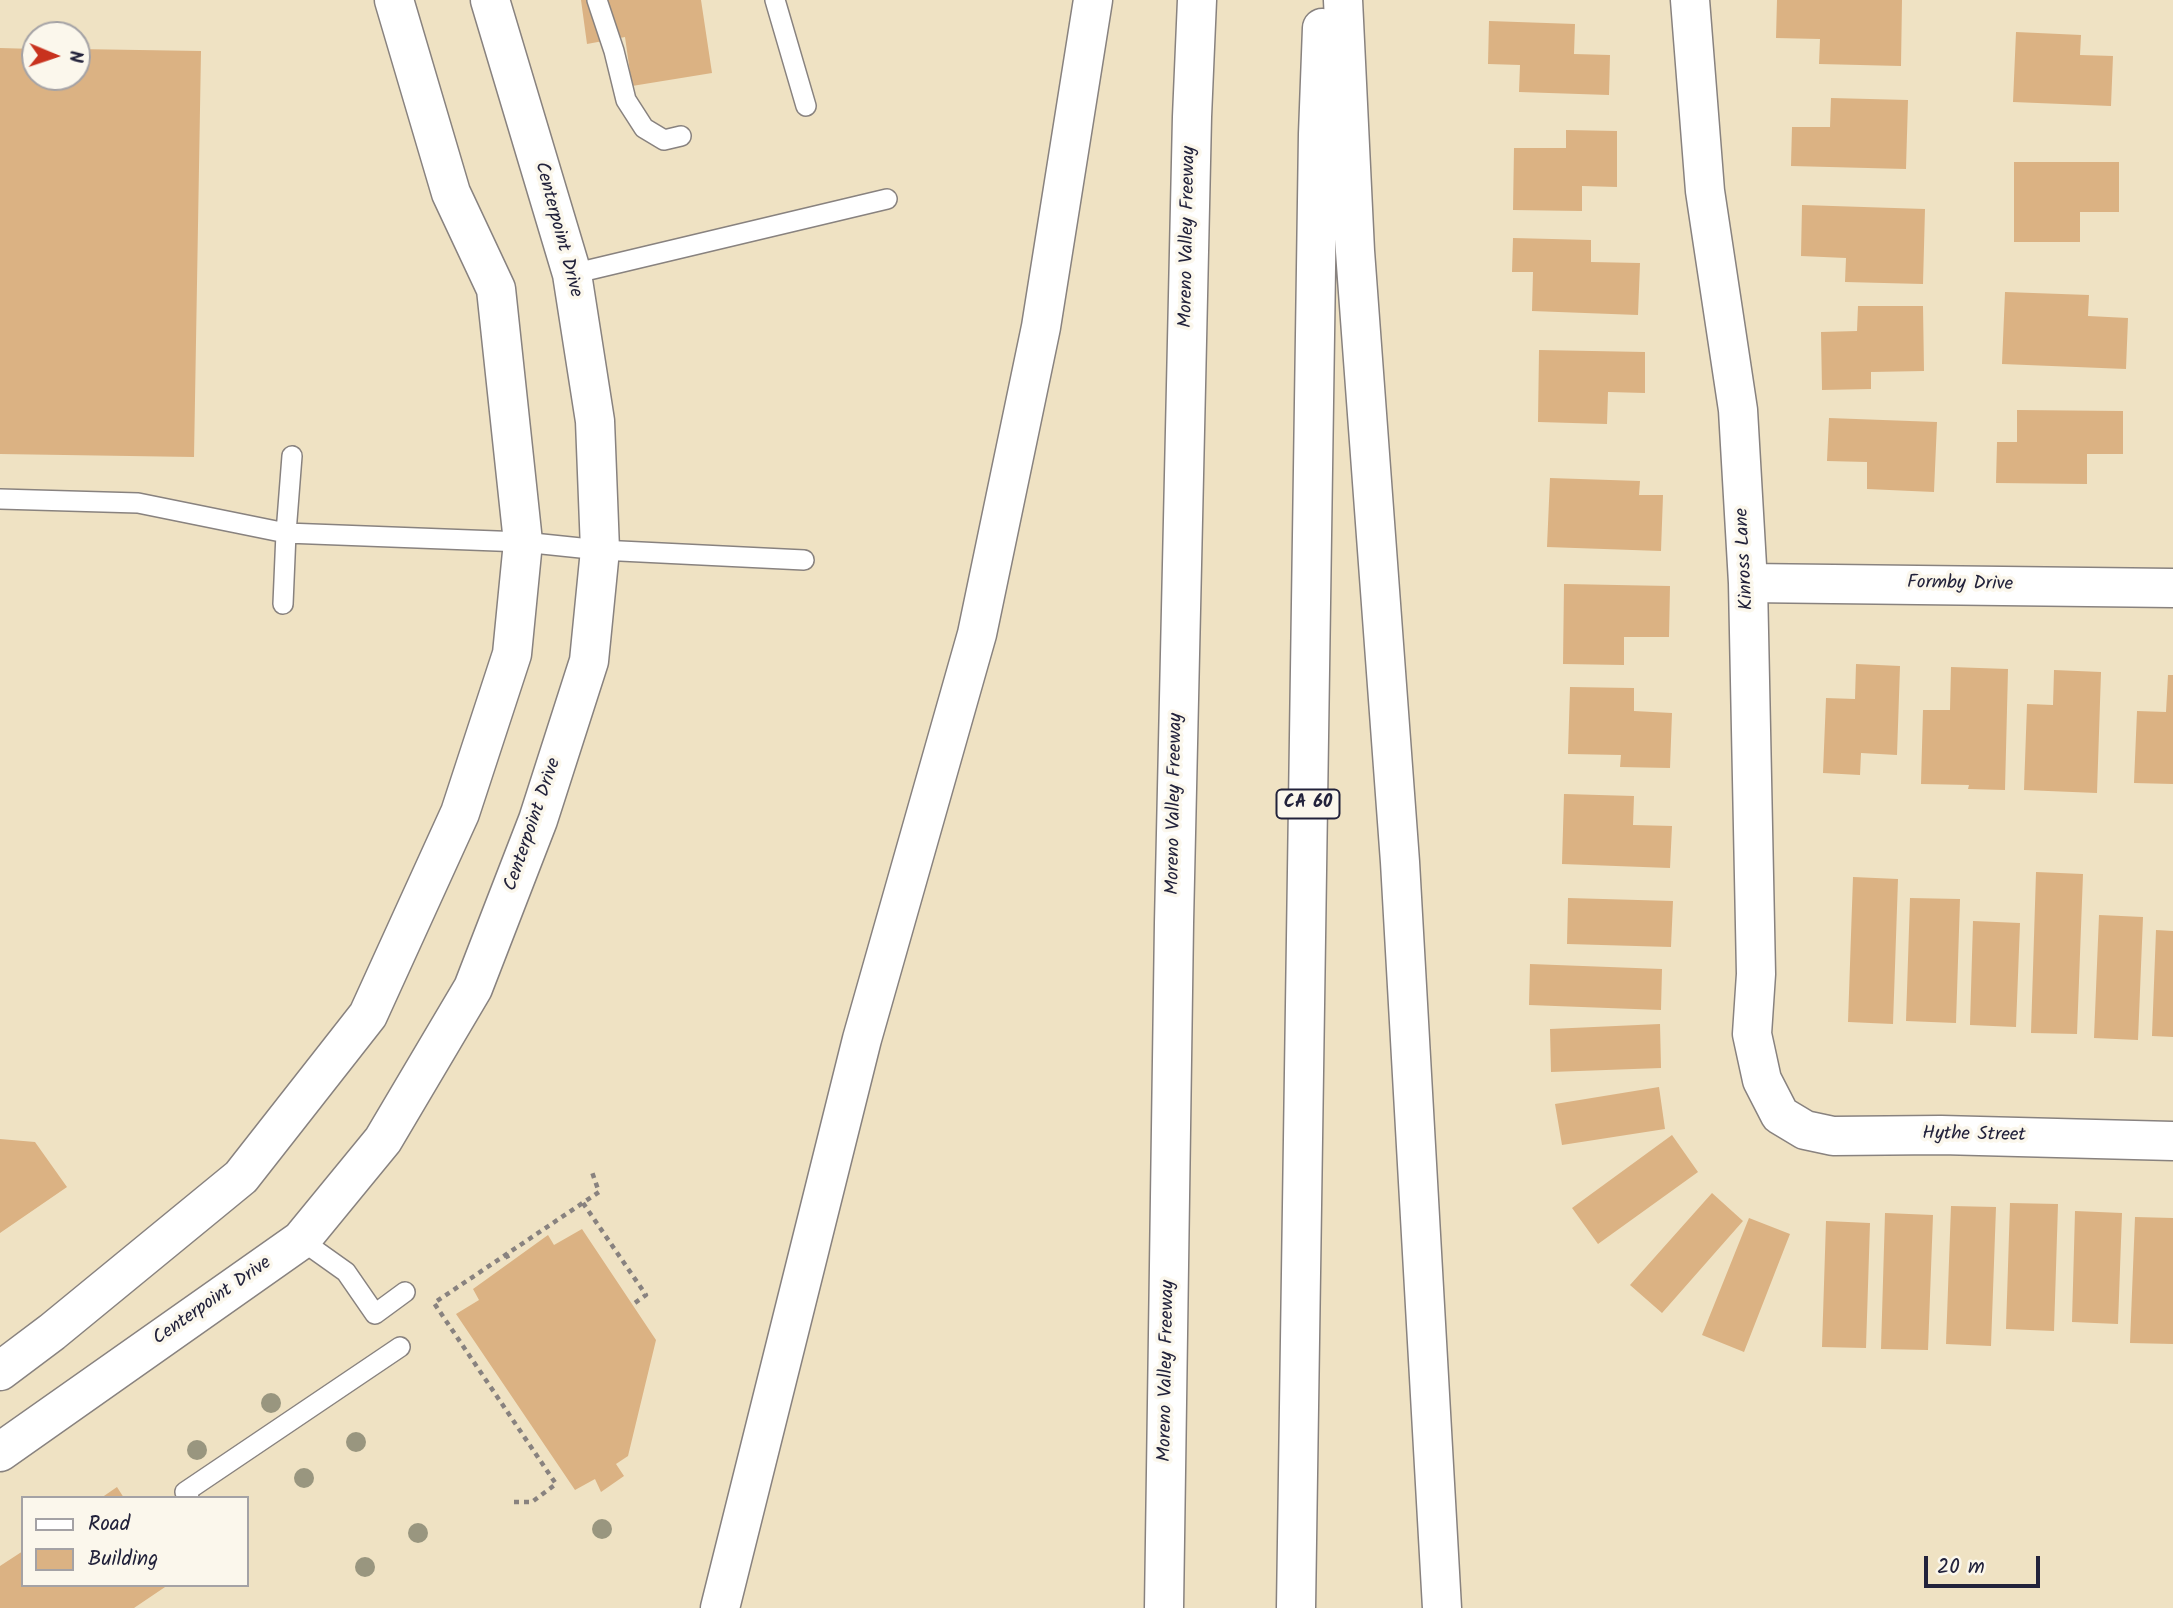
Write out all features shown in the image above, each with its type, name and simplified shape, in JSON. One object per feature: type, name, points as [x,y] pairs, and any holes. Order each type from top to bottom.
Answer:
[{"type":"main road","points":[[0,1371],[52,1332],[241,1177],[369,1015],[460,813],[512,654],[523,542],[496,289],[452,192],[394,0]]},
{"type":"main road","name":"Centerpoint Drive","points":[[0,1452],[301,1240],[383,1140],[473,988],[538,820],[589,660],[600,550],[595,421],[572,274],[490,0]]},
{"type":"main road","points":[[720,1608],[862,1039],[977,634],[1041,327],[1093,0]]},
{"type":"main road","name":"Moreno Valley Freeway","points":[[1164,1608],[1174,923],[1197,0]]},
{"type":"main road","name":"CA 60","points":[[1296,1608],[1318,162],[1323,0]]},
{"type":"main road","points":[[1343,0],[1355,251],[1401,862],[1442,1608]]},
{"type":"main road","name":"Kinross Lane","points":[[1689,0],[1705,191],[1738,410],[1748,583],[1756,974],[1752,1034],[1762,1080],[1780,1115]]},
{"type":"main road","name":"Formby Drive","points":[[1748,583],[2173,588]]},
{"type":"main road","name":"Hythe Street","points":[[1780,1115],[1805,1130],[1833,1136],[1941,1135],[2173,1141]]},
{"type":"lane","points":[[597,0],[614,51],[626,100],[644,128],[664,140],[681,136]]},
{"type":"lane","points":[[775,0],[806,106]]},
{"type":"lane","points":[[572,274],[887,199]]},
{"type":"lane","points":[[283,604],[292,456]]},
{"type":"lane","points":[[0,499],[138,503],[286,533],[523,542],[600,550],[804,559]]},
{"type":"lane","points":[[301,1240],[346,1272],[375,1314],[405,1292]]},
{"type":"lane","points":[[188,1496],[185,1492],[400,1347]]},
{"type":"path","points":[[514,1502],[532,1502],[556,1484],[434,1303],[599,1192],[592,1172]]},
{"type":"path","points":[[583,1203],[646,1295],[632,1305]]},
{"type":"path","points":[[506,1254],[510,1262]]},
{"type":"building","points":[[581,0],[701,0],[712,73],[632,86],[625,37],[587,44]]},
{"type":"building","points":[[1777,0],[1902,0],[1901,66],[1819,64],[1820,39],[1776,38]]},
{"type":"building","points":[[1489,21],[1575,24],[1574,54],[1610,55],[1609,95],[1519,92],[1520,65],[1488,64]]},
{"type":"building","points":[[2016,32],[2081,35],[2080,55],[2113,56],[2111,106],[2013,102]]},
{"type":"building","points":[[0,48],[21,49],[21,91],[91,91],[91,49],[201,51],[194,457],[0,454]]},
{"type":"building","points":[[1831,98],[1908,100],[1906,169],[1791,166],[1792,127],[1830,127]]},
{"type":"building","points":[[1566,130],[1617,131],[1617,187],[1582,186],[1582,211],[1513,210],[1514,148],[1566,148]]},
{"type":"building","points":[[2014,162],[2119,162],[2119,212],[2080,212],[2080,242],[2014,242]]},
{"type":"building","points":[[1802,205],[1925,209],[1923,284],[1845,282],[1846,258],[1801,256]]},
{"type":"building","points":[[1513,238],[1591,240],[1591,262],[1640,263],[1638,315],[1532,311],[1533,272],[1512,272]]},
{"type":"building","points":[[2005,292],[2089,295],[2088,316],[2128,318],[2126,369],[2002,364]]},
{"type":"building","points":[[1858,306],[1923,306],[1924,371],[1871,372],[1871,389],[1822,390],[1821,332],[1857,331]]},
{"type":"building","points":[[1539,350],[1645,352],[1645,393],[1608,392],[1607,424],[1538,422]]},
{"type":"building","points":[[2017,410],[2123,411],[2123,454],[2087,454],[2087,484],[1996,483],[1997,442],[2017,442]]},
{"type":"building","points":[[1829,418],[1937,422],[1934,492],[1867,489],[1867,462],[1827,461]]},
{"type":"building","points":[[1550,478],[1640,481],[1639,495],[1663,495],[1661,551],[1547,547]]},
{"type":"building","points":[[1564,584],[1670,586],[1669,637],[1624,637],[1624,665],[1563,664]]},
{"type":"building","points":[[1856,664],[1900,666],[1897,755],[1861,753],[1860,775],[1823,773],[1826,698],[1855,699]]},
{"type":"building","points":[[1951,667],[2008,669],[2005,790],[1968,789],[1969,785],[1921,784],[1923,710],[1950,710]]},
{"type":"building","points":[[2054,670],[2101,672],[2097,793],[2024,790],[2027,704],[2053,705]]},
{"type":"building","points":[[2168,675],[2173,675],[2173,784],[2134,783],[2137,711],[2166,712]]},
{"type":"building","points":[[1570,687],[1634,688],[1634,711],[1672,713],[1670,768],[1620,767],[1621,755],[1568,754]]},
{"type":"building","points":[[1564,794],[1634,796],[1633,825],[1672,826],[1670,868],[1562,864]]},
{"type":"building","points":[[2036,872],[2083,874],[2077,1034],[2031,1033]]},
{"type":"building","points":[[1853,877],[1898,879],[1893,1024],[1848,1022]]},
{"type":"building","points":[[1568,898],[1673,901],[1671,947],[1567,944]]},
{"type":"building","points":[[1910,898],[1960,899],[1956,1023],[1906,1021]]},
{"type":"building","points":[[2099,915],[2143,917],[2138,1040],[2094,1038]]},
{"type":"building","points":[[1973,921],[2020,923],[2016,1027],[1970,1025]]},
{"type":"building","points":[[2156,930],[2173,931],[2173,1037],[2152,1036]]},
{"type":"building","points":[[1530,964],[1662,969],[1661,1010],[1529,1005]]},
{"type":"building","points":[[1660,1024],[1661,1068],[1551,1072],[1550,1029]]},
{"type":"building","points":[[1659,1087],[1665,1129],[1562,1145],[1555,1104]]},
{"type":"building","points":[[1672,1135],[1698,1172],[1598,1244],[1572,1208]]},
{"type":"building","points":[[0,1139],[35,1142],[67,1187],[0,1233]]},
{"type":"building","points":[[1712,1193],[1743,1221],[1662,1313],[1630,1285]]},
{"type":"building","points":[[2010,1203],[2058,1204],[2054,1331],[2006,1329]]},
{"type":"building","points":[[1951,1206],[1996,1207],[1991,1346],[1946,1344]]},
{"type":"building","points":[[2075,1211],[2122,1213],[2118,1324],[2072,1322]]},
{"type":"building","points":[[1885,1213],[1933,1215],[1928,1350],[1881,1349]]},
{"type":"building","points":[[2135,1217],[2173,1218],[2173,1344],[2130,1343]]},
{"type":"building","points":[[1749,1218],[1790,1234],[1744,1352],[1702,1335]]},
{"type":"building","points":[[1826,1221],[1870,1223],[1866,1348],[1822,1347]]},
{"type":"building","points":[[582,1229],[656,1340],[628,1456],[616,1464],[624,1476],[601,1492],[595,1479],[575,1490],[456,1314],[479,1300],[473,1289],[548,1235],[554,1245]]},
{"type":"building","points":[[117,1487],[123,1496],[104,1496]]},
{"type":"building","points":[[21,1552],[21,1587],[165,1587],[134,1608],[0,1608],[0,1566]]}]
